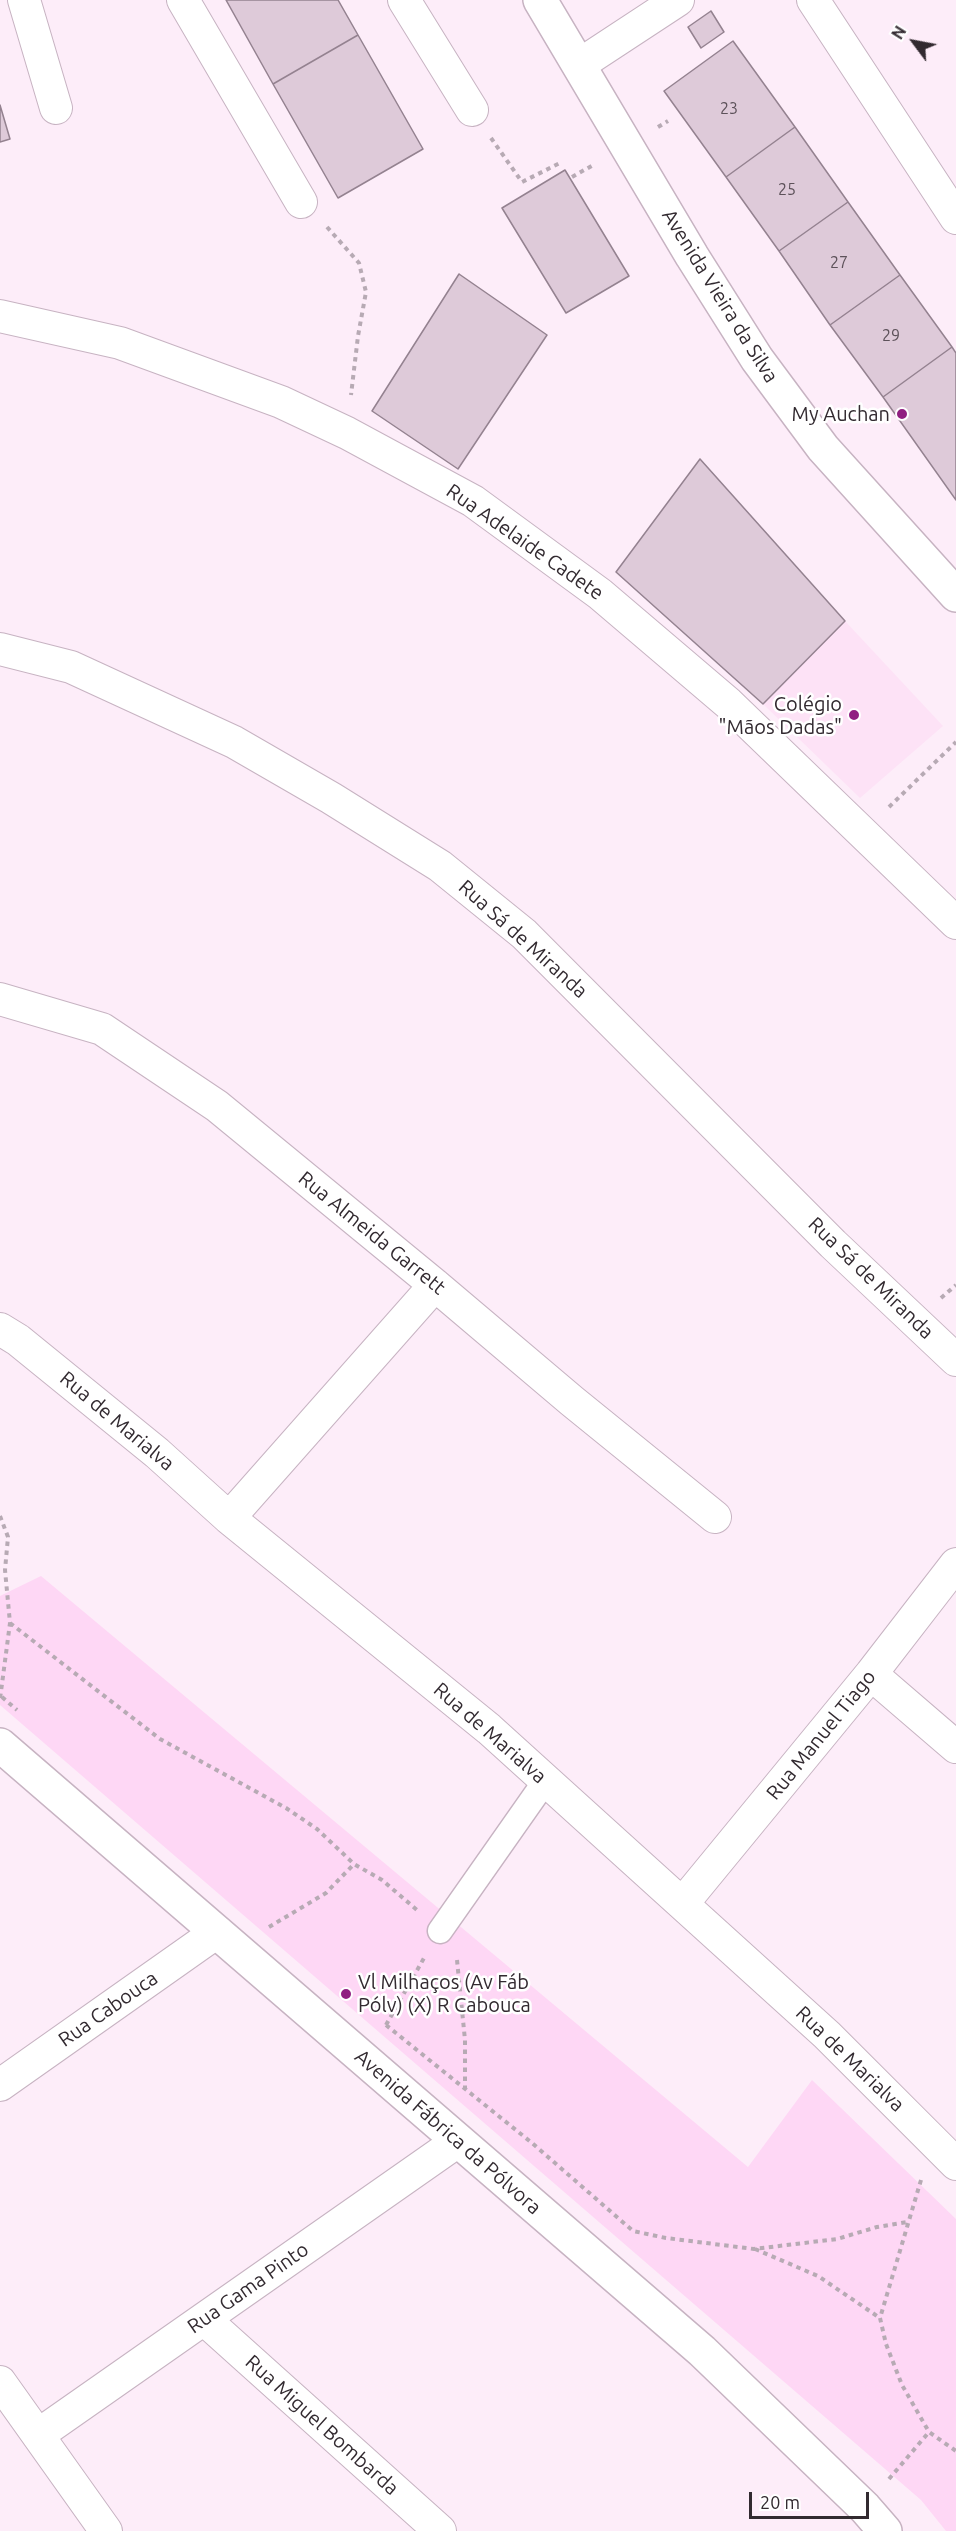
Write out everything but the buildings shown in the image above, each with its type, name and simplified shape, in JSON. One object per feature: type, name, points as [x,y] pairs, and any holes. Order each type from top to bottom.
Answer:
[{"type":"street","points":[[24,0],[56,108]]},
{"type":"street","points":[[183,0],[301,201]]},
{"type":"street","points":[[404,0],[472,110]]},
{"type":"street","name":"Avenida Vieira da Silva","points":[[540,0],[692,256],[762,366],[823,448],[956,595]]},
{"type":"street","points":[[579,65],[678,0]]},
{"type":"street","points":[[813,0],[956,218]]},
{"type":"street","name":"Rua Adelaide Cadete","points":[[0,316],[120,343],[281,402],[347,433],[473,501],[600,594],[728,704],[956,923]]},
{"type":"street","name":"Rua Sá de Miranda","points":[[0,649],[71,667],[234,742],[331,798],[440,866],[524,934],[833,1244],[956,1360]]},
{"type":"street","name":"Rua Almeida Garrett","points":[[0,999],[102,1029],[217,1106],[715,1517]]},
{"type":"street","points":[[229,1518],[435,1285]]},
{"type":"street","name":"Rua de Marialva","points":[[0,1329],[18,1340],[148,1446],[229,1518],[489,1729],[827,2035],[950,2158]]},
{"type":"street","name":"Rua Manuel Tiago","points":[[683,1903],[871,1674],[956,1564]]},
{"type":"street","points":[[871,1674],[956,1747]]},
{"type":"street","name":"Avenida Fábrica da Pólvora","points":[[0,1745],[702,2351],[875,2519]]},
{"type":"street","points":[[440,1931],[546,1780]]},
{"type":"street","name":"Rua Cabouca","points":[[0,2085],[217,1932]]},
{"type":"street","name":"Rua Gama Pinto","points":[[38,2435],[458,2141]]},
{"type":"street","name":"Rua Miguel Bombarda","points":[[204,2319],[440,2531]]},
{"type":"street","points":[[0,2382],[106,2531]]},
{"type":"path","points":[[472,110],[522,182],[562,162]]},
{"type":"path","points":[[301,201],[340,240],[359,263],[366,292],[357,336],[347,433]]},
{"type":"path","points":[[857,826],[888,807],[956,742]]},
{"type":"path","points":[[0,1516],[8,1537],[5,1570],[10,1623],[0,1699]]},
{"type":"path","points":[[10,1623],[160,1739],[286,1808],[317,1829],[354,1864],[382,1880],[440,1931],[457,1959],[465,2040],[465,2088],[633,2231],[666,2238],[754,2249],[837,2239],[878,2227],[907,2222]]},
{"type":"path","points":[[268,1927],[326,1893],[354,1864]]},
{"type":"path","points":[[386,2025],[440,1931]]},
{"type":"path","points":[[950,2158],[919,2183],[880,2318],[886,2344],[902,2385],[929,2432],[956,2451]]},
{"type":"path","points":[[754,2249],[818,2276],[880,2318]]},
{"type":"path","points":[[875,2519],[929,2432]]},
{"type":"shaded area","name":"Colégio \"Mãos Dadas\"","points":[[845,621],[943,726],[860,798],[763,704]]},
{"type":"shaded area","points":[[41,1576],[748,2167],[812,2080],[956,2219],[956,2531],[946,2531],[921,2500],[0,1705],[0,1596]]},
{"type":"place","name":"My Auchan","points":[[902,414]]},
{"type":"place","name":"Colégio \"Mãos Dadas\"","points":[[854,715]]},
{"type":"place","name":"Vl Milhaços (Av Fáb Pólv) (X) R Cabouca","points":[[346,1994]]}]
